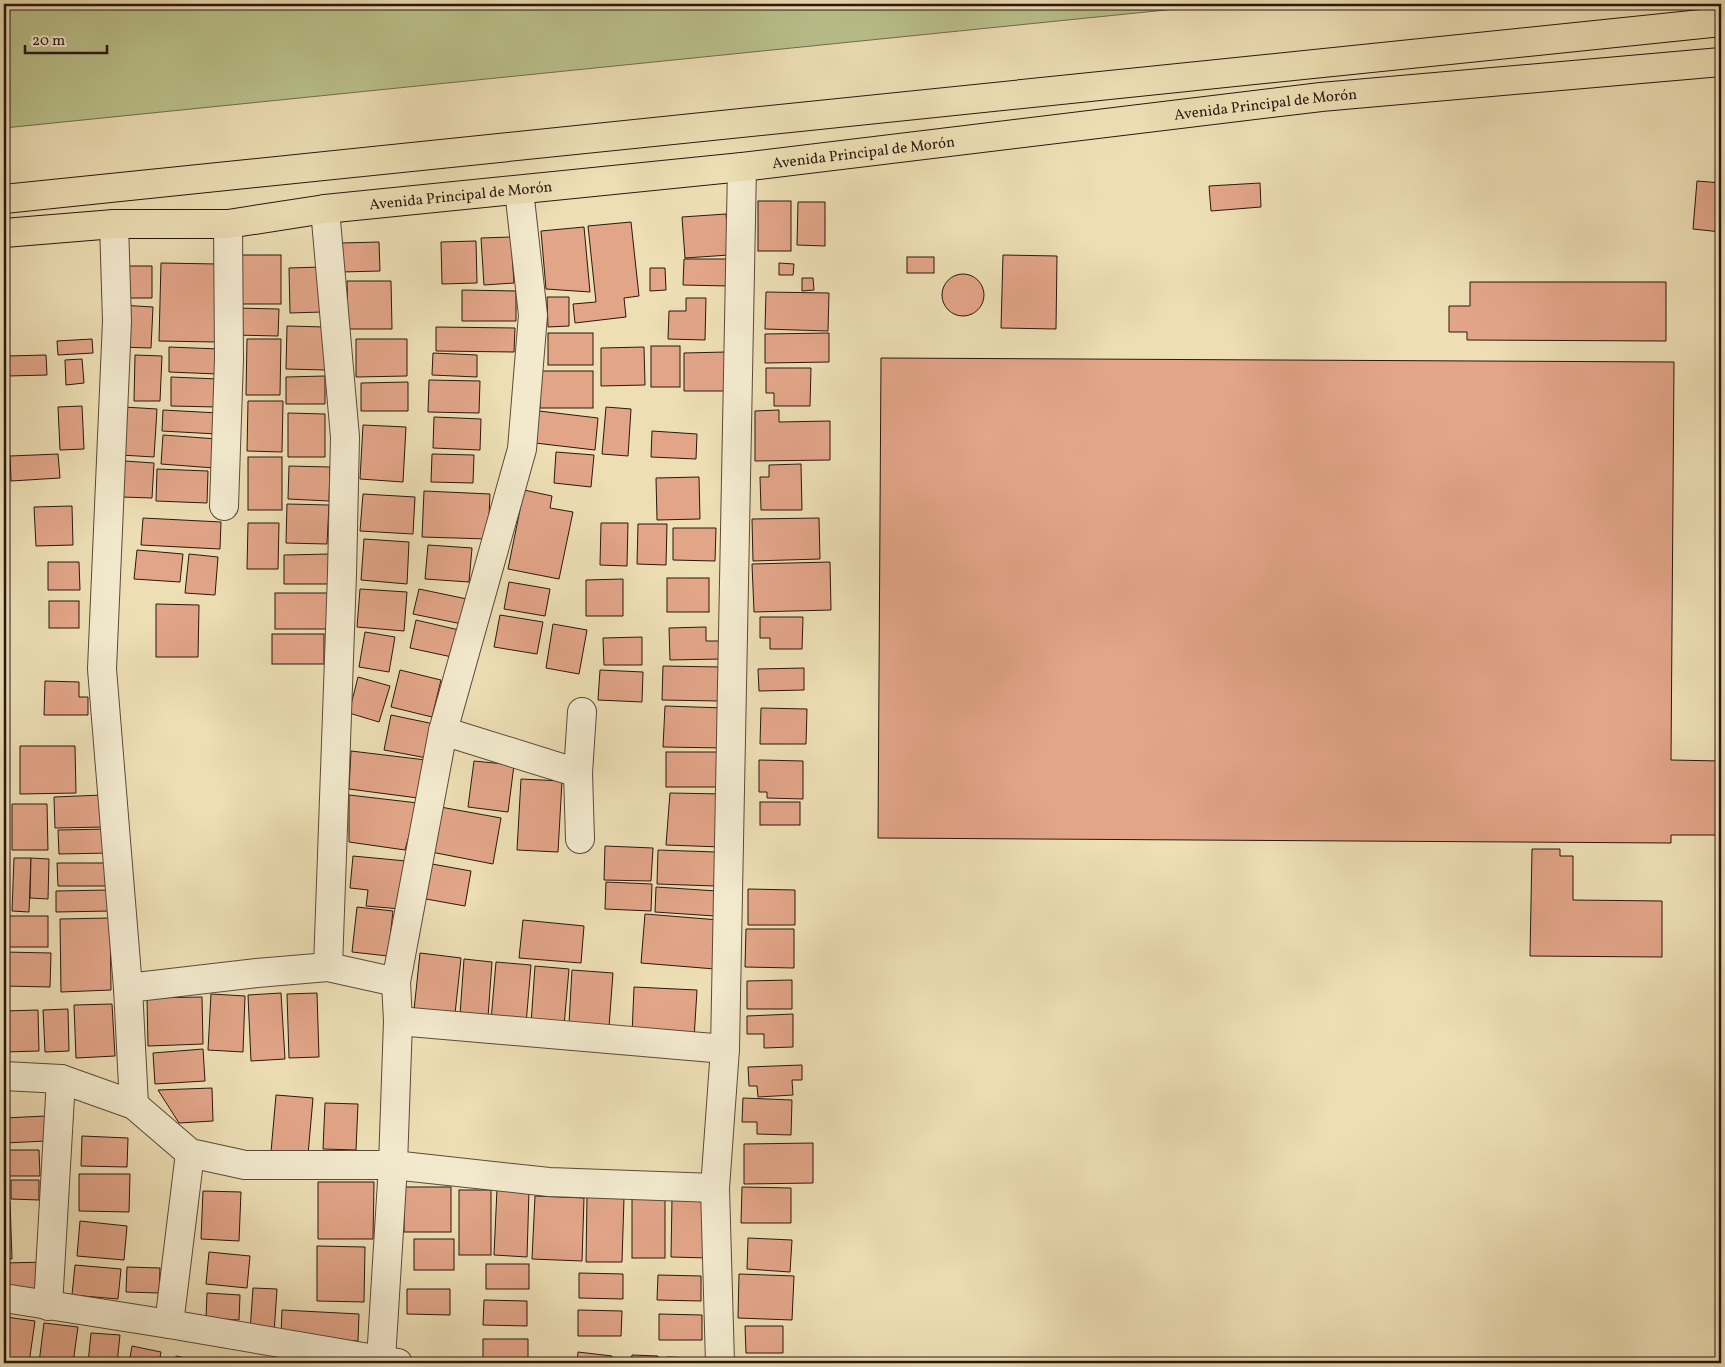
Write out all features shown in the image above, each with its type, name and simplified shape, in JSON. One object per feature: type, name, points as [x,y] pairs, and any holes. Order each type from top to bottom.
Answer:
[{"type":"main road","points":[[4,199],[1721,22]]},
{"type":"main road","name":"Avenida Principal de Morón","points":[[4,233],[114,224],[228,224],[325,209],[742,167],[1321,97],[1721,62]]},
{"type":"street","points":[[720,1363],[715,1188],[725,1050],[742,167]]},
{"type":"street","points":[[4,1298],[390,1362],[393,1165],[398,1021],[396,982],[443,731],[522,449],[533,315],[518,190]]},
{"type":"street","points":[[325,209],[344,437],[342,574],[328,967]]},
{"type":"street","points":[[114,224],[117,321],[102,669],[128,988],[134,1105]]},
{"type":"street","points":[[224,506],[229,359],[228,224]]},
{"type":"street","points":[[580,839],[578,773],[582,712]]},
{"type":"street","points":[[443,731],[578,773]]},
{"type":"street","points":[[128,988],[257,972],[328,967],[396,982]]},
{"type":"street","points":[[398,1021],[725,1050]]},
{"type":"street","points":[[4,1076],[62,1079],[134,1105],[190,1153],[245,1165],[393,1165],[549,1182],[715,1188]]},
{"type":"street","points":[[48,1306],[62,1079]]},
{"type":"street","points":[[169,1324],[190,1153]]},
{"type":"green space","points":[[4,4],[1225,4],[4,128]]},
{"type":"building","points":[[1697,181],[1721,183],[1721,232],[1693,229]]},
{"type":"building","points":[[1260,183],[1261,207],[1211,211],[1209,186]]},
{"type":"building","points":[[758,201],[791,201],[791,251],[758,251]]},
{"type":"building","points":[[798,202],[825,202],[825,246],[797,245]]},
{"type":"building","points":[[726,214],[729,255],[685,258],[682,217]]},
{"type":"building","points":[[631,222],[639,296],[624,298],[626,317],[575,323],[573,304],[596,302],[588,226]]},
{"type":"building","points":[[584,227],[590,292],[546,289],[541,231]]},
{"type":"building","points":[[511,237],[514,283],[484,285],[481,238]]},
{"type":"building","points":[[476,241],[477,283],[442,284],[441,242]]},
{"type":"building","points":[[379,242],[380,271],[341,272],[341,243]]},
{"type":"building","points":[[233,255],[281,255],[281,304],[233,304]]},
{"type":"building","points":[[1003,255],[1057,256],[1056,329],[1001,328]]},
{"type":"building","points":[[907,257],[934,257],[934,273],[907,273]]},
{"type":"building","points":[[684,259],[730,259],[729,286],[683,285]]},
{"type":"building","points":[[161,263],[217,264],[216,342],[159,341]]},
{"type":"building","points":[[779,263],[794,264],[793,275],[779,275]]},
{"type":"building","points":[[120,266],[152,266],[152,298],[119,298]]},
{"type":"building","points":[[322,267],[322,312],[290,313],[289,268]]},
{"type":"building","points":[[650,268],[665,268],[666,290],[650,291]]},
{"type":"building","points":[[959,274],[967,274],[978,280],[984,295],[978,310],[967,316],[959,316],[948,310],[942,299],[942,291],[948,280]]},
{"type":"building","points":[[802,278],[813,278],[814,290],[802,291]]},
{"type":"building","points":[[347,281],[391,281],[392,329],[348,329]]},
{"type":"building","points":[[1470,282],[1666,282],[1666,341],[1467,340],[1467,332],[1449,332],[1449,306],[1470,306]]},
{"type":"building","points":[[462,290],[516,291],[516,321],[462,321]]},
{"type":"building","points":[[766,292],[829,293],[828,331],[765,329]]},
{"type":"building","points":[[547,297],[569,297],[569,326],[548,327]]},
{"type":"building","points":[[686,298],[706,298],[705,340],[668,339],[669,311],[686,311]]},
{"type":"building","points":[[120,305],[153,307],[151,348],[118,347]]},
{"type":"building","points":[[235,308],[279,309],[278,336],[234,335]]},
{"type":"building","points":[[287,326],[326,327],[325,370],[286,369]]},
{"type":"building","points":[[436,327],[515,328],[514,352],[436,351]]},
{"type":"building","points":[[548,333],[593,333],[593,365],[548,365]]},
{"type":"building","points":[[829,333],[829,362],[765,363],[765,334]]},
{"type":"building","points":[[92,339],[93,353],[58,355],[57,341]]},
{"type":"building","points":[[247,339],[281,339],[280,395],[246,395]]},
{"type":"building","points":[[356,339],[407,339],[407,376],[356,377]]},
{"type":"building","points":[[651,346],[680,346],[680,387],[651,387]]},
{"type":"building","points":[[169,347],[219,349],[218,374],[169,372]]},
{"type":"building","points":[[644,347],[645,385],[601,386],[601,348]]},
{"type":"building","points":[[726,352],[726,391],[684,391],[684,353]]},
{"type":"building","points":[[433,353],[477,355],[477,377],[432,375]]},
{"type":"building","points":[[46,355],[47,375],[8,376],[7,356]]},
{"type":"building","points":[[135,355],[162,356],[160,401],[134,401]]},
{"type":"building","points":[[881,358],[1674,362],[1671,760],[1721,761],[1721,835],[1671,835],[1671,843],[878,838]]},
{"type":"building","points":[[82,359],[84,383],[66,385],[65,360]]},
{"type":"building","points":[[766,368],[811,368],[810,406],[774,406],[774,393],[766,393]]},
{"type":"building","points":[[540,371],[593,371],[593,408],[540,408]]},
{"type":"building","points":[[325,376],[325,404],[286,404],[286,377]]},
{"type":"building","points":[[171,377],[218,379],[217,407],[171,406]]},
{"type":"building","points":[[429,380],[480,381],[479,413],[428,412]]},
{"type":"building","points":[[408,382],[408,411],[361,411],[361,383]]},
{"type":"building","points":[[248,401],[283,401],[282,452],[247,451]]},
{"type":"building","points":[[82,406],[84,449],[60,450],[58,407]]},
{"type":"building","points":[[124,407],[157,409],[154,457],[121,455]]},
{"type":"building","points":[[606,407],[631,409],[628,456],[602,454]]},
{"type":"building","points":[[163,410],[218,413],[217,434],[162,431]]},
{"type":"building","points":[[779,410],[779,422],[830,421],[830,460],[755,461],[755,411]]},
{"type":"building","points":[[539,411],[598,418],[595,450],[535,443]]},
{"type":"building","points":[[288,413],[325,414],[325,457],[288,457]]},
{"type":"building","points":[[434,417],[481,419],[480,450],[433,448]]},
{"type":"building","points":[[363,425],[406,427],[403,482],[360,479]]},
{"type":"building","points":[[652,431],[697,434],[696,459],[651,457]]},
{"type":"building","points":[[163,435],[217,439],[214,468],[161,464]]},
{"type":"building","points":[[556,452],[594,455],[591,487],[554,483]]},
{"type":"building","points":[[58,454],[60,478],[11,481],[10,456]]},
{"type":"building","points":[[432,454],[474,455],[473,483],[431,482]]},
{"type":"building","points":[[248,457],[282,457],[282,510],[248,510]]},
{"type":"building","points":[[125,461],[154,463],[152,498],[122,497]]},
{"type":"building","points":[[801,464],[802,510],[761,510],[760,477],[769,477],[769,465]]},
{"type":"building","points":[[289,466],[330,467],[329,501],[288,499]]},
{"type":"building","points":[[157,469],[208,471],[207,503],[156,501]]},
{"type":"building","points":[[699,477],[700,519],[657,520],[656,478]]},
{"type":"building","points":[[524,490],[552,496],[550,508],[573,512],[559,579],[508,569]]},
{"type":"building","points":[[424,491],[490,494],[488,539],[422,537]]},
{"type":"building","points":[[363,494],[415,497],[413,534],[360,531]]},
{"type":"building","points":[[287,504],[329,505],[327,544],[286,543]]},
{"type":"building","points":[[72,506],[73,545],[36,546],[34,507]]},
{"type":"building","points":[[143,518],[221,522],[220,549],[141,545]]},
{"type":"building","points":[[819,518],[820,559],[753,561],[752,519]]},
{"type":"building","points":[[248,523],[279,523],[278,569],[247,569]]},
{"type":"building","points":[[601,523],[628,523],[627,566],[600,565]]},
{"type":"building","points":[[638,524],[667,524],[666,565],[637,564]]},
{"type":"building","points":[[673,528],[716,528],[715,561],[673,560]]},
{"type":"building","points":[[364,539],[409,542],[407,584],[361,580]]},
{"type":"building","points":[[428,545],[472,548],[469,582],[425,579]]},
{"type":"building","points":[[137,550],[183,554],[180,582],[134,579]]},
{"type":"building","points":[[189,554],[218,557],[215,595],[185,593]]},
{"type":"building","points":[[330,554],[330,584],[284,584],[284,555]]},
{"type":"building","points":[[48,562],[79,562],[80,590],[48,590]]},
{"type":"building","points":[[830,562],[831,610],[754,612],[752,564]]},
{"type":"building","points":[[667,578],[709,578],[709,612],[667,612]]},
{"type":"building","points":[[623,579],[623,616],[586,616],[586,580]]},
{"type":"building","points":[[509,582],[550,589],[545,616],[504,609]]},
{"type":"building","points":[[360,589],[407,592],[404,631],[357,627]]},
{"type":"building","points":[[419,589],[467,599],[462,624],[413,614]]},
{"type":"building","points":[[275,593],[329,593],[329,629],[275,629]]},
{"type":"building","points":[[49,601],[79,601],[79,628],[49,628]]},
{"type":"building","points":[[156,604],[199,605],[198,657],[156,657]]},
{"type":"building","points":[[500,615],[543,622],[537,654],[494,647]]},
{"type":"building","points":[[760,617],[803,617],[802,649],[770,649],[770,638],[760,638]]},
{"type":"building","points":[[416,620],[459,630],[452,657],[410,648]]},
{"type":"building","points":[[553,624],[587,630],[579,674],[546,668]]},
{"type":"building","points":[[706,627],[706,641],[721,641],[722,659],[670,660],[669,628]]},
{"type":"building","points":[[365,632],[395,637],[389,672],[359,667]]},
{"type":"building","points":[[272,634],[324,634],[324,664],[272,664]]},
{"type":"building","points":[[642,637],[642,665],[604,665],[603,638]]},
{"type":"building","points":[[663,666],[720,667],[719,701],[662,700]]},
{"type":"building","points":[[804,668],[804,690],[759,691],[758,669]]},
{"type":"building","points":[[400,670],[441,680],[432,717],[391,707]]},
{"type":"building","points":[[600,670],[643,672],[642,702],[598,700]]},
{"type":"building","points":[[358,677],[390,686],[379,722],[349,713]]},
{"type":"building","points":[[45,681],[79,682],[79,697],[88,697],[88,715],[44,715]]},
{"type":"building","points":[[665,706],[725,708],[724,748],[663,747]]},
{"type":"building","points":[[761,708],[807,709],[806,744],[760,744]]},
{"type":"building","points":[[391,715],[434,724],[427,758],[384,750]]},
{"type":"building","points":[[20,746],[75,746],[76,793],[20,794]]},
{"type":"building","points":[[351,751],[426,760],[418,798],[349,789]]},
{"type":"building","points":[[666,752],[723,752],[723,787],[666,787]]},
{"type":"building","points":[[759,760],[803,761],[803,799],[767,798],[767,792],[759,792]]},
{"type":"building","points":[[474,761],[514,765],[508,812],[468,807]]},
{"type":"building","points":[[521,779],[562,781],[558,852],[517,850]]},
{"type":"building","points":[[670,793],[723,794],[722,847],[666,845]]},
{"type":"building","points":[[103,795],[104,827],[55,828],[54,797]]},
{"type":"building","points":[[349,795],[418,803],[405,850],[349,842]]},
{"type":"building","points":[[760,802],[800,802],[800,825],[760,825]]},
{"type":"building","points":[[12,804],[47,804],[48,850],[12,850]]},
{"type":"building","points":[[435,806],[501,818],[493,864],[426,851]]},
{"type":"building","points":[[109,829],[110,853],[59,854],[58,830]]},
{"type":"building","points":[[605,846],[653,848],[651,881],[604,880]]},
{"type":"building","points":[[1532,849],[1560,849],[1560,856],[1573,856],[1573,900],[1662,901],[1662,957],[1530,956]]},
{"type":"building","points":[[658,850],[716,852],[715,886],[657,884]]},
{"type":"building","points":[[353,856],[406,861],[401,909],[366,906],[368,890],[350,888]]},
{"type":"building","points":[[14,858],[31,858],[29,912],[12,911]]},
{"type":"building","points":[[31,858],[49,859],[48,899],[30,898]]},
{"type":"building","points":[[57,863],[106,863],[106,886],[58,886]]},
{"type":"building","points":[[432,864],[471,871],[465,906],[426,899]]},
{"type":"building","points":[[606,882],[652,884],[651,911],[605,909]]},
{"type":"building","points":[[656,887],[717,891],[715,916],[655,912]]},
{"type":"building","points":[[748,889],[795,890],[795,925],[748,925]]},
{"type":"building","points":[[109,890],[110,911],[56,912],[56,891]]},
{"type":"building","points":[[357,907],[393,911],[388,956],[352,952]]},
{"type":"building","points":[[645,914],[719,920],[715,969],[641,963]]},
{"type":"building","points":[[4,916],[48,916],[48,947],[4,947]]},
{"type":"building","points":[[110,918],[111,990],[61,992],[60,919]]},
{"type":"building","points":[[523,920],[584,926],[581,963],[519,958]]},
{"type":"building","points":[[746,929],[794,929],[794,968],[745,967]]},
{"type":"building","points":[[4,952],[51,953],[50,987],[4,986]]},
{"type":"building","points":[[420,953],[461,958],[455,1014],[414,1010]]},
{"type":"building","points":[[464,959],[492,962],[488,1017],[460,1015]]},
{"type":"building","points":[[496,962],[531,965],[526,1024],[491,1021]]},
{"type":"building","points":[[535,966],[569,969],[564,1026],[531,1024]]},
{"type":"building","points":[[572,970],[613,973],[609,1027],[569,1024]]},
{"type":"building","points":[[792,980],[792,1009],[747,1009],[747,981]]},
{"type":"building","points":[[634,987],[697,990],[694,1039],[632,1035]]},
{"type":"building","points":[[281,993],[285,1059],[251,1061],[248,995]]},
{"type":"building","points":[[317,993],[319,1057],[289,1058],[287,994]]},
{"type":"building","points":[[211,994],[245,996],[243,1052],[208,1050]]},
{"type":"building","points":[[202,997],[203,1044],[148,1046],[147,998]]},
{"type":"building","points":[[112,1004],[115,1056],[76,1058],[74,1005]]},
{"type":"building","points":[[68,1009],[69,1051],[45,1052],[43,1010]]},
{"type":"building","points":[[38,1010],[39,1051],[5,1052],[4,1011]]},
{"type":"building","points":[[793,1014],[793,1047],[764,1048],[764,1034],[747,1034],[747,1016]]},
{"type":"building","points":[[203,1049],[205,1081],[155,1084],[153,1053]]},
{"type":"building","points":[[802,1065],[802,1080],[792,1080],[793,1095],[758,1097],[757,1086],[749,1086],[748,1067]]},
{"type":"building","points":[[212,1088],[213,1121],[179,1123],[158,1090]]},
{"type":"building","points":[[276,1095],[313,1098],[308,1155],[271,1152]]},
{"type":"building","points":[[743,1098],[792,1100],[791,1135],[757,1134],[757,1122],[742,1122]]},
{"type":"building","points":[[325,1103],[358,1104],[356,1150],[323,1149]]},
{"type":"building","points":[[46,1116],[47,1141],[4,1143],[4,1118]]},
{"type":"building","points":[[82,1136],[128,1138],[127,1167],[81,1166]]},
{"type":"building","points":[[813,1143],[813,1183],[744,1184],[744,1144]]},
{"type":"building","points":[[4,1150],[39,1150],[40,1176],[5,1176]]},
{"type":"building","points":[[79,1174],[130,1174],[129,1212],[79,1211]]},
{"type":"building","points":[[11,1180],[39,1180],[39,1200],[11,1199]]},
{"type":"building","points":[[318,1182],[374,1182],[373,1239],[318,1239]]},
{"type":"building","points":[[404,1187],[451,1187],[451,1232],[404,1232]]},
{"type":"building","points":[[742,1187],[791,1188],[791,1223],[741,1223]]},
{"type":"building","points":[[497,1189],[529,1190],[527,1257],[494,1255]]},
{"type":"building","points":[[459,1190],[491,1190],[491,1255],[459,1255]]},
{"type":"building","points":[[203,1191],[241,1192],[239,1241],[201,1239]]},
{"type":"building","points":[[535,1196],[584,1198],[582,1261],[532,1259]]},
{"type":"building","points":[[587,1197],[624,1198],[622,1262],[586,1262]]},
{"type":"building","points":[[632,1198],[665,1198],[665,1258],[632,1258]]},
{"type":"building","points":[[672,1198],[708,1199],[708,1258],[671,1257]]},
{"type":"building","points":[[4,1201],[10,1201],[12,1259],[4,1259]]},
{"type":"building","points":[[80,1221],[127,1226],[124,1260],[77,1256]]},
{"type":"building","points":[[748,1238],[792,1240],[790,1272],[747,1269]]},
{"type":"building","points":[[414,1239],[454,1239],[454,1270],[414,1270]]},
{"type":"building","points":[[317,1246],[365,1247],[364,1302],[317,1301]]},
{"type":"building","points":[[209,1252],[250,1256],[247,1288],[206,1284]]},
{"type":"building","points":[[47,1262],[47,1291],[4,1291],[4,1263]]},
{"type":"building","points":[[486,1264],[529,1264],[529,1289],[486,1289]]},
{"type":"building","points":[[75,1265],[121,1269],[118,1299],[72,1295]]},
{"type":"building","points":[[127,1267],[160,1268],[159,1293],[126,1292]]},
{"type":"building","points":[[579,1273],[623,1274],[623,1299],[579,1298]]},
{"type":"building","points":[[739,1274],[794,1276],[792,1320],[738,1318]]},
{"type":"building","points":[[658,1275],[701,1276],[701,1301],[657,1300]]},
{"type":"building","points":[[253,1288],[277,1289],[274,1333],[250,1331]]},
{"type":"building","points":[[407,1289],[450,1289],[450,1315],[407,1314]]},
{"type":"building","points":[[207,1293],[240,1295],[239,1320],[206,1318]]},
{"type":"building","points":[[484,1300],[527,1301],[527,1326],[483,1325]]},
{"type":"building","points":[[282,1310],[359,1314],[358,1341],[281,1336]]},
{"type":"building","points":[[578,1310],[622,1311],[621,1336],[578,1336]]},
{"type":"building","points":[[659,1314],[702,1315],[702,1340],[659,1340]]},
{"type":"building","points":[[6,1317],[35,1321],[29,1363],[4,1361]]},
{"type":"building","points":[[44,1323],[78,1327],[73,1363],[39,1363]]},
{"type":"building","points":[[745,1326],[783,1326],[783,1353],[746,1353]]},
{"type":"building","points":[[91,1333],[120,1335],[117,1363],[88,1363]]},
{"type":"building","points":[[483,1339],[528,1339],[528,1363],[483,1362]]},
{"type":"building","points":[[132,1346],[161,1352],[159,1363],[129,1363]]},
{"type":"building","points":[[578,1352],[612,1356],[611,1363],[577,1363]]},
{"type":"building","points":[[632,1355],[658,1356],[658,1363],[631,1363]]},
{"type":"building","points":[[176,1356],[200,1361],[199,1363],[174,1363]]},
{"type":"building","points":[[667,1357],[694,1358],[694,1363],[667,1363]]},
{"type":"building","points":[[744,1361],[786,1361],[786,1363],[744,1363]]}]
